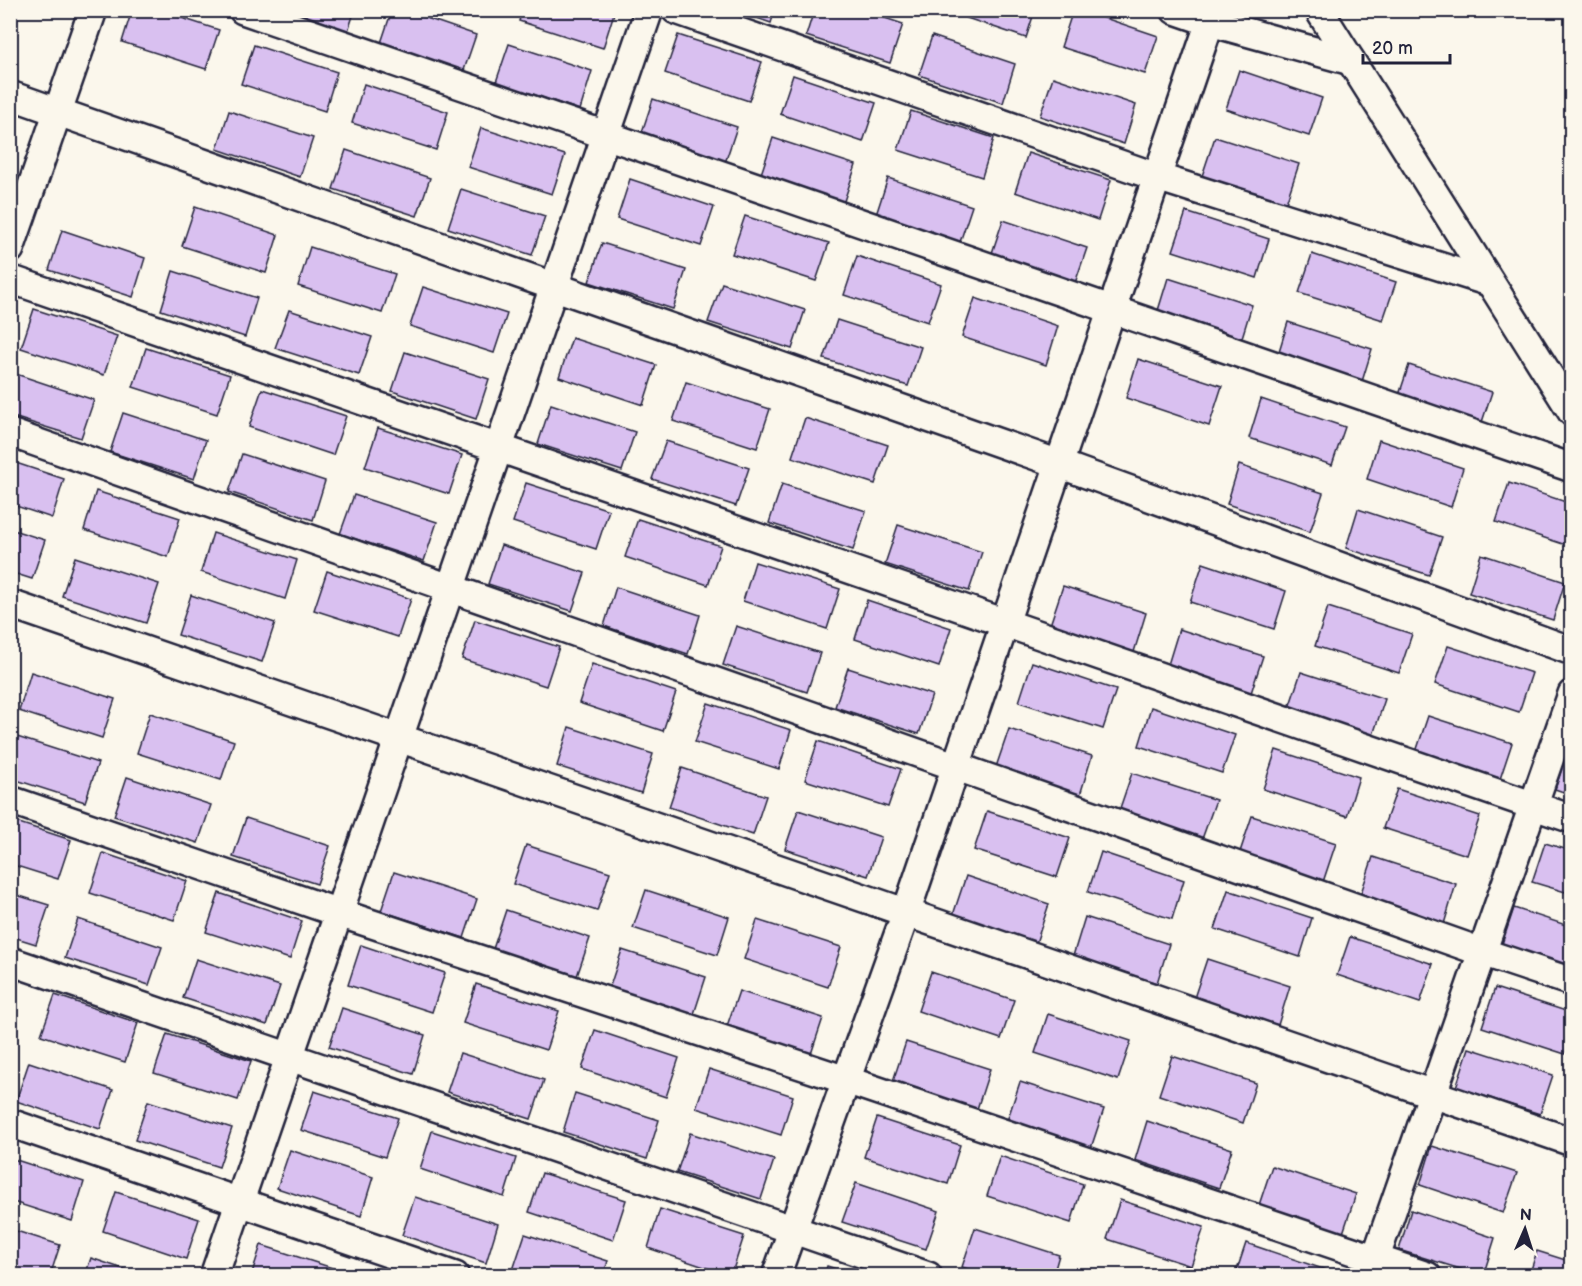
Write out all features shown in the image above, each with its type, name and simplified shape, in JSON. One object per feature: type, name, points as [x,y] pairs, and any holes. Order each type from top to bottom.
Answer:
[{"type":"street","points":[[10,249],[93,10]]},
{"type":"street","points":[[243,10],[1572,468]]},
{"type":"street","points":[[214,1275],[649,10]]},
{"type":"street","points":[[676,10],[1157,177],[1490,282]]},
{"type":"street","points":[[1176,10],[1212,16],[1351,61]]},
{"type":"street","points":[[1319,10],[1572,412]]},
{"type":"street","points":[[776,1275],[906,913],[1212,16]]},
{"type":"street","points":[[10,94],[1059,464],[1572,651]]},
{"type":"street","points":[[10,279],[1572,819]]},
{"type":"street","points":[[10,433],[1572,982]]},
{"type":"street","points":[[10,604],[1572,1142]]},
{"type":"street","points":[[1373,1267],[1572,694]]},
{"type":"street","points":[[10,800],[339,913],[846,1080],[1373,1267],[1427,1275]]},
{"type":"street","points":[[10,961],[928,1275]]},
{"type":"street","points":[[10,1123],[455,1275]]},
{"type":"building","points":[[132,10],[157,10],[219,30],[206,69],[122,42]]},
{"type":"building","points":[[286,10],[355,10],[348,31]]},
{"type":"building","points":[[392,10],[403,10],[476,35],[463,73],[380,46]]},
{"type":"building","points":[[522,10],[615,10],[603,48],[519,21]]},
{"type":"building","points":[[734,10],[775,10],[771,23]]},
{"type":"building","points":[[814,10],[861,10],[903,24],[890,63],[806,36]]},
{"type":"building","points":[[943,10],[1035,10],[1026,38]]},
{"type":"building","points":[[1073,10],[1081,10],[1158,36],[1145,74],[1061,47]]},
{"type":"building","points":[[678,35],[762,62],[749,101],[665,73]]},
{"type":"building","points":[[932,36],[1015,64],[1003,103],[919,75]]},
{"type":"building","points":[[509,44],[592,71],[580,110],[496,82]]},
{"type":"building","points":[[254,45],[337,72],[325,111],[241,84]]},
{"type":"building","points":[[1239,70],[1322,98],[1309,136],[1226,109]]},
{"type":"building","points":[[793,75],[876,103],[863,142],[780,114]]},
{"type":"building","points":[[1053,77],[1136,105],[1124,144],[1040,116]]},
{"type":"building","points":[[364,84],[448,112],[436,150],[352,123]]},
{"type":"building","points":[[653,99],[737,127],[724,166],[640,138]]},
{"type":"building","points":[[229,111],[313,138],[300,177],[217,149]]},
{"type":"building","points":[[911,111],[994,138],[982,177],[898,150]]},
{"type":"building","points":[[481,128],[565,155],[552,194],[468,167]]},
{"type":"building","points":[[1215,137],[1299,164],[1286,203],[1202,176]]},
{"type":"building","points":[[773,138],[856,165],[843,204],[760,177]]},
{"type":"building","points":[[346,150],[430,178],[417,216],[333,189]]},
{"type":"building","points":[[1028,153],[1111,180],[1098,220],[1015,192]]},
{"type":"building","points":[[888,178],[972,206],[959,245],[875,218]]},
{"type":"building","points":[[630,179],[714,207],[701,246],[617,219]]},
{"type":"building","points":[[461,189],[545,216],[532,255],[448,228]]},
{"type":"building","points":[[195,207],[278,235],[266,273],[182,246]]},
{"type":"building","points":[[1186,212],[1269,239],[1257,278],[1173,251]]},
{"type":"building","points":[[745,216],[829,243],[816,281],[732,254]]},
{"type":"building","points":[[1003,220],[1087,248],[1074,286],[990,259]]},
{"type":"building","points":[[62,230],[145,258],[133,297],[49,270]]},
{"type":"building","points":[[602,243],[686,270],[673,309],[589,282]]},
{"type":"building","points":[[310,247],[395,274],[382,313],[298,286]]},
{"type":"building","points":[[1312,254],[1396,282],[1383,320],[1299,293]]},
{"type":"building","points":[[857,256],[941,284],[928,322],[844,295]]},
{"type":"building","points":[[173,271],[257,298],[245,337],[161,310]]},
{"type":"building","points":[[1168,278],[1252,305],[1240,344],[1156,317]]},
{"type":"building","points":[[722,283],[805,310],[792,349],[708,322]]},
{"type":"building","points":[[423,287],[507,314],[494,353],[410,326]]},
{"type":"building","points":[[975,298],[1058,326],[1046,365],[962,337]]},
{"type":"building","points":[[34,309],[117,336],[104,375],[21,348]]},
{"type":"building","points":[[289,310],[372,337],[359,375],[275,348]]},
{"type":"building","points":[[837,320],[921,347],[908,386],[824,359]]},
{"type":"building","points":[[1288,322],[1372,349],[1360,388],[1276,361]]},
{"type":"building","points":[[572,338],[656,365],[643,405],[559,377]]},
{"type":"building","points":[[146,348],[230,375],[217,414],[133,387]]},
{"type":"building","points":[[405,352],[489,379],[476,419],[392,391]]},
{"type":"building","points":[[1138,359],[1222,386],[1209,426],[1126,398]]},
{"type":"building","points":[[1409,365],[1492,392],[1479,431],[1396,404]]},
{"type":"building","points":[[10,372],[94,400],[81,438],[10,416]]},
{"type":"building","points":[[686,382],[770,409],[757,448],[673,421]]},
{"type":"building","points":[[262,389],[346,416],[333,455],[249,427]]},
{"type":"building","points":[[1261,399],[1345,427],[1332,465],[1249,438]]},
{"type":"building","points":[[551,404],[635,432],[622,471],[538,444]]},
{"type":"building","points":[[123,413],[206,440],[194,479],[110,452]]},
{"type":"building","points":[[805,418],[888,445],[875,484],[792,457]]},
{"type":"building","points":[[378,428],[462,455],[449,494],[365,467]]},
{"type":"building","points":[[1379,440],[1463,468],[1451,507],[1367,479]]},
{"type":"building","points":[[666,441],[749,468],[736,506],[652,479]]},
{"type":"building","points":[[242,454],[325,481],[313,520],[229,492]]},
{"type":"building","points":[[10,461],[64,479],[52,518],[10,504]]},
{"type":"building","points":[[1239,465],[1323,493],[1310,532],[1227,504]]},
{"type":"building","points":[[526,483],[609,510],[596,549],[513,522]]},
{"type":"building","points":[[1509,483],[1572,504],[1572,547],[1496,522]]},
{"type":"building","points":[[782,484],[866,511],[853,550],[769,523]]},
{"type":"building","points":[[96,491],[180,518],[168,557],[84,530]]},
{"type":"building","points":[[354,495],[437,522],[424,561],[340,534]]},
{"type":"building","points":[[1358,509],[1442,537],[1429,575],[1346,548]]},
{"type":"building","points":[[638,519],[721,546],[708,585],[625,557]]},
{"type":"building","points":[[898,525],[982,552],[969,591],[885,564]]},
{"type":"building","points":[[10,529],[45,540],[32,579],[10,572]]},
{"type":"building","points":[[213,533],[297,560],[285,599],[201,572]]},
{"type":"building","points":[[501,545],[585,573],[572,611],[488,584]]},
{"type":"building","points":[[1481,554],[1565,582],[1553,620],[1469,593]]},
{"type":"building","points":[[75,557],[159,584],[146,623],[62,596]]},
{"type":"building","points":[[755,562],[840,589],[827,629],[743,601]]},
{"type":"building","points":[[1203,563],[1286,591],[1274,629],[1190,602]]},
{"type":"building","points":[[327,571],[411,599],[398,637],[314,610]]},
{"type":"building","points":[[1063,586],[1146,613],[1134,652],[1050,625]]},
{"type":"building","points":[[616,587],[700,615],[688,654],[604,626]]},
{"type":"building","points":[[191,595],[275,623],[262,662],[178,635]]},
{"type":"building","points":[[867,600],[951,628],[939,667],[855,639]]},
{"type":"building","points":[[1328,607],[1412,634],[1399,673],[1315,646]]},
{"type":"building","points":[[475,620],[559,647],[546,686],[462,659]]},
{"type":"building","points":[[736,626],[820,653],[807,692],[723,665]]},
{"type":"building","points":[[1179,629],[1263,656],[1250,696],[1167,668]]},
{"type":"building","points":[[1448,646],[1532,673],[1519,712],[1435,684]]},
{"type":"building","points":[[1032,662],[1116,690],[1103,729],[1019,702]]},
{"type":"building","points":[[592,664],[676,692],[663,731],[579,703]]},
{"type":"building","points":[[848,668],[932,695],[919,734],[835,707]]},
{"type":"building","points":[[31,672],[115,699],[102,738],[19,711]]},
{"type":"building","points":[[1301,672],[1385,699],[1372,738],[1288,711]]},
{"type":"building","points":[[708,703],[791,730],[779,769],[695,742]]},
{"type":"building","points":[[1151,707],[1235,735],[1222,773],[1139,746]]},
{"type":"building","points":[[150,713],[234,741],[221,780],[137,753]]},
{"type":"building","points":[[1428,716],[1512,743],[1499,782],[1415,755]]},
{"type":"building","points":[[569,727],[653,754],[641,793],[557,766]]},
{"type":"building","points":[[1009,729],[1092,756],[1080,795],[996,767]]},
{"type":"building","points":[[14,736],[98,763],[85,802],[10,778],[10,746]]},
{"type":"building","points":[[818,741],[901,769],[888,807],[805,780]]},
{"type":"building","points":[[1276,750],[1359,777],[1347,816],[1263,789]]},
{"type":"building","points":[[1568,751],[1572,752],[1572,795],[1555,789]]},
{"type":"building","points":[[682,768],[766,796],[753,835],[669,807]]},
{"type":"building","points":[[1132,773],[1216,800],[1202,839],[1119,811]]},
{"type":"building","points":[[127,777],[211,805],[198,843],[114,816]]},
{"type":"building","points":[[1397,789],[1480,816],[1467,855],[1383,828]]},
{"type":"building","points":[[798,810],[881,837],[868,876],[785,849]]},
{"type":"building","points":[[987,811],[1070,838],[1057,877],[974,850]]},
{"type":"building","points":[[1252,816],[1336,843],[1323,882],[1239,855]]},
{"type":"building","points":[[246,818],[330,846],[317,884],[233,857]]},
{"type":"building","points":[[10,820],[71,840],[58,879],[10,864]]},
{"type":"building","points":[[1545,843],[1572,851],[1572,894],[1532,882]]},
{"type":"building","points":[[526,845],[610,872],[597,911],[513,884]]},
{"type":"building","points":[[1101,852],[1184,880],[1172,919],[1088,892]]},
{"type":"building","points":[[103,853],[187,881],[174,920],[90,893]]},
{"type":"building","points":[[1373,857],[1456,884],[1444,924],[1360,896]]},
{"type":"building","points":[[394,872],[477,899],[464,938],[381,911]]},
{"type":"building","points":[[966,876],[1049,904],[1036,943],[953,915]]},
{"type":"building","points":[[646,890],[729,917],[717,955],[633,928]]},
{"type":"building","points":[[1228,890],[1312,918],[1300,957],[1215,929]]},
{"type":"building","points":[[10,893],[49,905],[36,944],[10,936]]},
{"type":"building","points":[[219,893],[302,921],[290,959],[206,932]]},
{"type":"building","points":[[1514,908],[1572,927],[1572,970],[1501,947]]},
{"type":"building","points":[[506,910],[590,938],[577,976],[493,949]]},
{"type":"building","points":[[1085,917],[1169,944],[1157,983],[1073,956]]},
{"type":"building","points":[[78,919],[162,947],[149,985],[65,958]]},
{"type":"building","points":[[757,920],[841,947],[828,987],[744,959]]},
{"type":"building","points":[[1350,937],[1433,964],[1420,1003],[1337,975]]},
{"type":"building","points":[[361,945],[445,973],[432,1012],[348,985]]},
{"type":"building","points":[[622,950],[706,977],[693,1017],[609,989]]},
{"type":"building","points":[[196,959],[280,986],[267,1025],[183,998]]},
{"type":"building","points":[[1207,959],[1290,986],[1278,1025],[1194,998]]},
{"type":"building","points":[[931,972],[1014,1000],[1001,1039],[918,1011]]},
{"type":"building","points":[[10,979],[19,982],[10,1009]]},
{"type":"building","points":[[476,984],[559,1011],[546,1050],[463,1023]]},
{"type":"building","points":[[1495,988],[1572,1013],[1572,1035],[1565,1054],[1482,1027]]},
{"type":"building","points":[[739,991],[823,1018],[810,1057],[726,1029]]},
{"type":"building","points":[[55,995],[138,1023],[125,1062],[41,1035]]},
{"type":"building","points":[[342,1008],[425,1035],[413,1074],[329,1047]]},
{"type":"building","points":[[1048,1014],[1131,1041],[1118,1080],[1035,1053]]},
{"type":"building","points":[[595,1030],[679,1058],[666,1097],[582,1069]]},
{"type":"building","points":[[167,1034],[251,1061],[238,1100],[154,1073]]},
{"type":"building","points":[[906,1042],[990,1069],[977,1109],[893,1081]]},
{"type":"building","points":[[1469,1048],[1553,1075],[1540,1114],[1456,1087]]},
{"type":"building","points":[[460,1053],[544,1080],[531,1119],[447,1092]]},
{"type":"building","points":[[1172,1056],[1256,1083],[1243,1123],[1159,1095]]},
{"type":"building","points":[[29,1062],[113,1090],[100,1129],[16,1101]]},
{"type":"building","points":[[709,1069],[793,1096],[781,1135],[696,1108]]},
{"type":"building","points":[[1020,1082],[1104,1109],[1091,1148],[1007,1121]]},
{"type":"building","points":[[314,1091],[398,1118],[385,1157],[301,1130]]},
{"type":"building","points":[[575,1093],[659,1120],[647,1159],[563,1132]]},
{"type":"building","points":[[148,1101],[232,1128],[219,1167],[135,1140]]},
{"type":"building","points":[[877,1118],[960,1145],[948,1184],[864,1157]]},
{"type":"building","points":[[1147,1121],[1232,1149],[1219,1188],[1135,1160]]},
{"type":"building","points":[[432,1131],[516,1158],[504,1197],[420,1169]]},
{"type":"building","points":[[690,1133],[774,1160],[761,1199],[677,1172]]},
{"type":"building","points":[[1432,1146],[1517,1173],[1503,1213],[1420,1185]]},
{"type":"building","points":[[290,1150],[373,1177],[361,1216],[277,1188]]},
{"type":"building","points":[[1000,1156],[1083,1184],[1071,1223],[987,1196]]},
{"type":"building","points":[[10,1158],[84,1182],[72,1221],[10,1201]]},
{"type":"building","points":[[1272,1166],[1356,1194],[1343,1233],[1259,1205]]},
{"type":"building","points":[[542,1173],[626,1200],[613,1240],[529,1212]]},
{"type":"building","points":[[856,1183],[939,1211],[926,1249],[842,1222]]},
{"type":"building","points":[[116,1192],[199,1219],[186,1259],[103,1231]]},
{"type":"building","points":[[415,1197],[498,1224],[486,1263],[402,1235]]},
{"type":"building","points":[[1120,1200],[1204,1227],[1191,1266],[1107,1239]]},
{"type":"building","points":[[660,1209],[744,1236],[731,1276],[648,1248]]},
{"type":"building","points":[[1411,1210],[1495,1238],[1483,1276],[1399,1250]]},
{"type":"building","points":[[975,1228],[1059,1255],[1053,1276],[989,1276],[962,1267]]},
{"type":"building","points":[[10,1229],[60,1245],[50,1276],[22,1276],[10,1272]]},
{"type":"building","points":[[525,1234],[608,1261],[603,1276],[520,1276],[512,1273]]},
{"type":"building","points":[[1246,1243],[1329,1271],[1328,1276],[1235,1276]]},
{"type":"building","points":[[261,1245],[345,1272],[344,1276],[251,1276]]},
{"type":"building","points":[[1537,1251],[1572,1262],[1572,1276],[1529,1276]]},
{"type":"building","points":[[91,1258],[144,1276],[85,1276]]},
{"type":"building","points":[[827,1266],[858,1276],[824,1276]]}]
